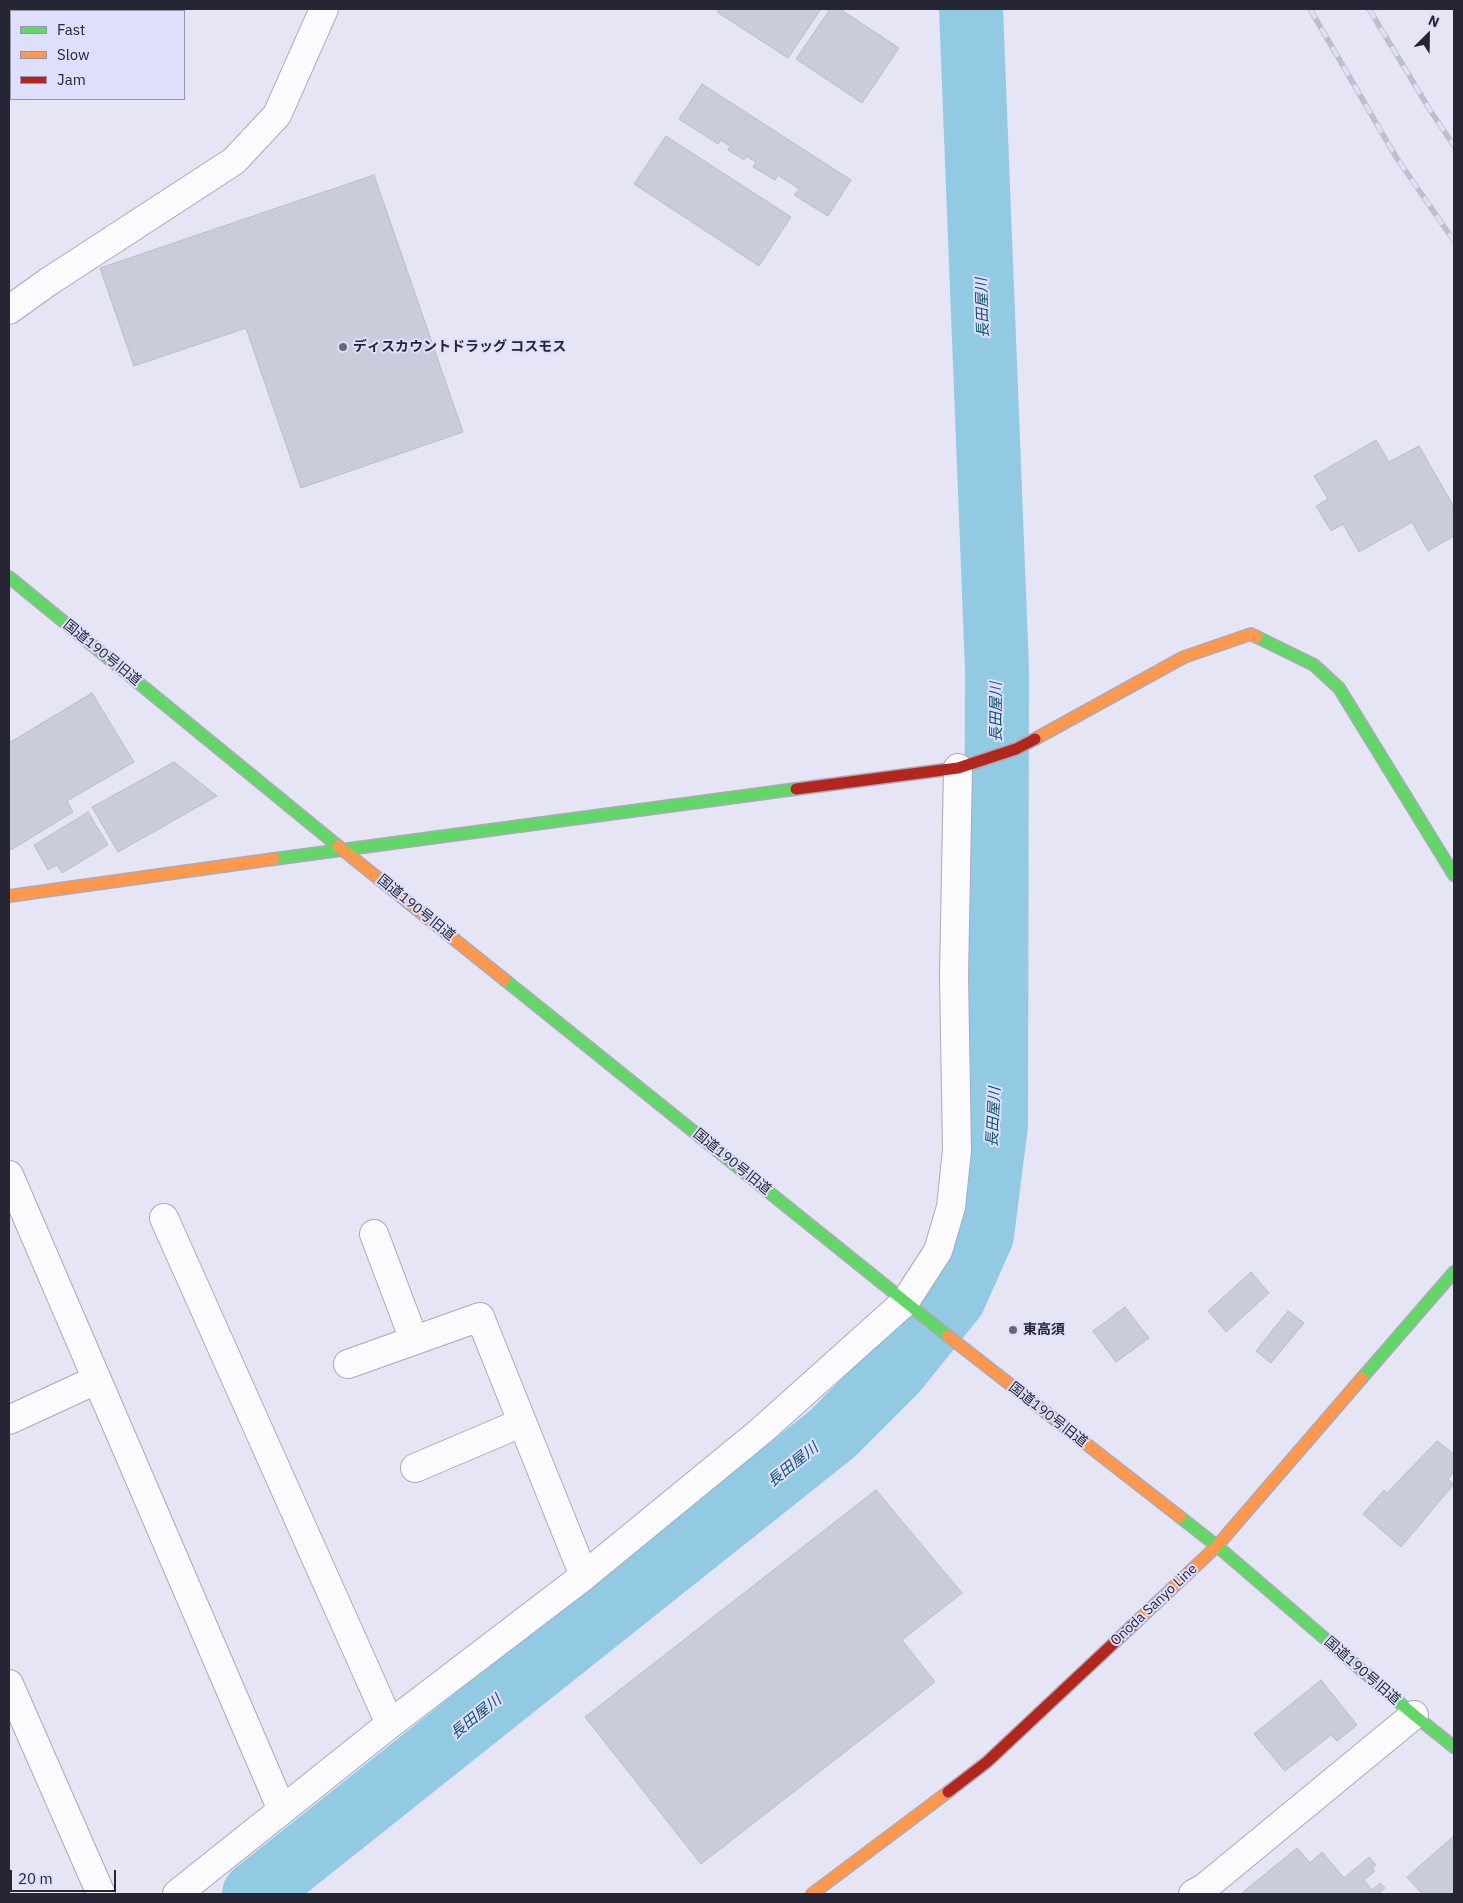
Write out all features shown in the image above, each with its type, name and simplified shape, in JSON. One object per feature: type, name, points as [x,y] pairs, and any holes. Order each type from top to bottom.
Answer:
[{"type":"street","points":[[9,310],[48,282],[234,161],[277,115],[324,9]]},
{"type":"street","name":"国道190号旧道","points":[[9,577],[342,849],[909,1305],[1217,1546],[1454,1747]]},
{"type":"street","points":[[9,896],[342,849],[963,767],[1016,749],[1184,657],[1251,634],[1314,665],[1339,688],[1454,876]]},
{"type":"street","points":[[177,1894],[390,1724],[584,1576],[909,1305],[938,1251],[951,1207],[957,1150],[954,976],[963,767]]},
{"type":"street","points":[[9,1175],[282,1810]]},
{"type":"street","points":[[164,1218],[390,1724]]},
{"type":"street","points":[[374,1234],[414,1340]]},
{"type":"street","name":"Onoda Sanyo Line","points":[[812,1894],[987,1762],[1217,1546],[1454,1272]]},
{"type":"street","points":[[348,1364],[480,1317],[584,1576]]},
{"type":"street","points":[[9,1420],[96,1380]]},
{"type":"street","points":[[415,1468],[521,1423]]},
{"type":"street","points":[[9,1684],[101,1894]]},
{"type":"street","points":[[1193,1894],[1204,1888],[1414,1715]]},
{"type":"building","points":[[719,9],[821,9],[788,58],[717,12]]},
{"type":"building","points":[[830,9],[840,9],[899,48],[862,103],[796,59]]},
{"type":"building","points":[[702,84],[851,180],[828,216],[794,195],[799,189],[778,175],[775,180],[753,167],[756,162],[746,156],[744,160],[728,150],[730,146],[721,140],[718,144],[679,119]]},
{"type":"building","points":[[666,136],[791,217],[759,266],[634,184]]},
{"type":"building","name":"ディスカウントドラッグ コスモス","points":[[374,175],[463,432],[301,488],[246,328],[134,366],[100,268]]},
{"type":"building","points":[[1376,440],[1389,462],[1419,446],[1454,507],[1454,536],[1428,551],[1412,522],[1359,552],[1343,524],[1331,531],[1316,506],[1328,499],[1314,476]]},
{"type":"building","points":[[92,693],[134,762],[67,801],[73,812],[11,850],[9,845],[9,743]]},
{"type":"building","points":[[174,762],[217,796],[118,852],[92,807]]},
{"type":"building","points":[[88,812],[108,845],[62,873],[57,865],[48,870],[34,845]]},
{"type":"building","points":[[1251,1272],[1269,1293],[1226,1332],[1208,1311]]},
{"type":"building","points":[[1125,1307],[1149,1338],[1116,1362],[1093,1331]]},
{"type":"building","points":[[1288,1311],[1304,1323],[1271,1363],[1256,1351]]},
{"type":"building","points":[[1437,1441],[1454,1454],[1454,1471],[1448,1479],[1454,1484],[1401,1547],[1363,1514],[1384,1490],[1387,1493]]},
{"type":"building","points":[[876,1490],[962,1593],[902,1640],[935,1682],[701,1864],[585,1717]]},
{"type":"building","points":[[1321,1680],[1357,1725],[1337,1741],[1331,1735],[1285,1771],[1254,1734]]},
{"type":"building","points":[[1454,1836],[1454,1894],[1422,1894],[1407,1877]]},
{"type":"building","points":[[1297,1848],[1310,1863],[1322,1852],[1344,1878],[1369,1857],[1376,1865],[1372,1869],[1375,1871],[1364,1880],[1372,1890],[1380,1883],[1385,1888],[1378,1894],[1245,1894],[1243,1892]]},
{"type":"waterway","name":"長田屋川","points":[[254,1894],[832,1434],[897,1369],[954,1298],[982,1235],[996,1125],[997,669],[971,9]]},
{"type":"railway","points":[[1310,9],[1396,157],[1454,241]]},
{"type":"railway","points":[[1369,9],[1454,146]]},
{"type":"traffic: fast","points":[[9,577],[338,846]]},
{"type":"traffic: fast","points":[[1257,637],[1314,665],[1339,688],[1454,875]]},
{"type":"traffic: fast","points":[[274,859],[796,789]]},
{"type":"traffic: fast","points":[[505,980],[948,1336]]},
{"type":"traffic: fast","points":[[1362,1378],[1454,1272]]},
{"type":"traffic: fast","points":[[1180,1517],[1217,1546],[1454,1747]]},
{"type":"traffic: slow","points":[[1035,739],[1184,657],[1251,634],[1257,637]]},
{"type":"traffic: slow","points":[[338,846],[505,980]]},
{"type":"traffic: slow","points":[[9,896],[274,859]]},
{"type":"traffic: slow","points":[[948,1336],[1180,1517]]},
{"type":"traffic: slow","points":[[1132,1626],[1217,1546],[1362,1378]]},
{"type":"traffic: slow","points":[[812,1894],[948,1792]]},
{"type":"traffic: jam","points":[[796,789],[958,768],[1016,749],[1035,739]]},
{"type":"traffic: jam","points":[[948,1792],[987,1762],[1132,1626]]},
{"type":"place","name":"ディスカウントドラッグ コスモス","points":[[343,347]]},
{"type":"place","name":"東高須","points":[[1013,1330]]}]
